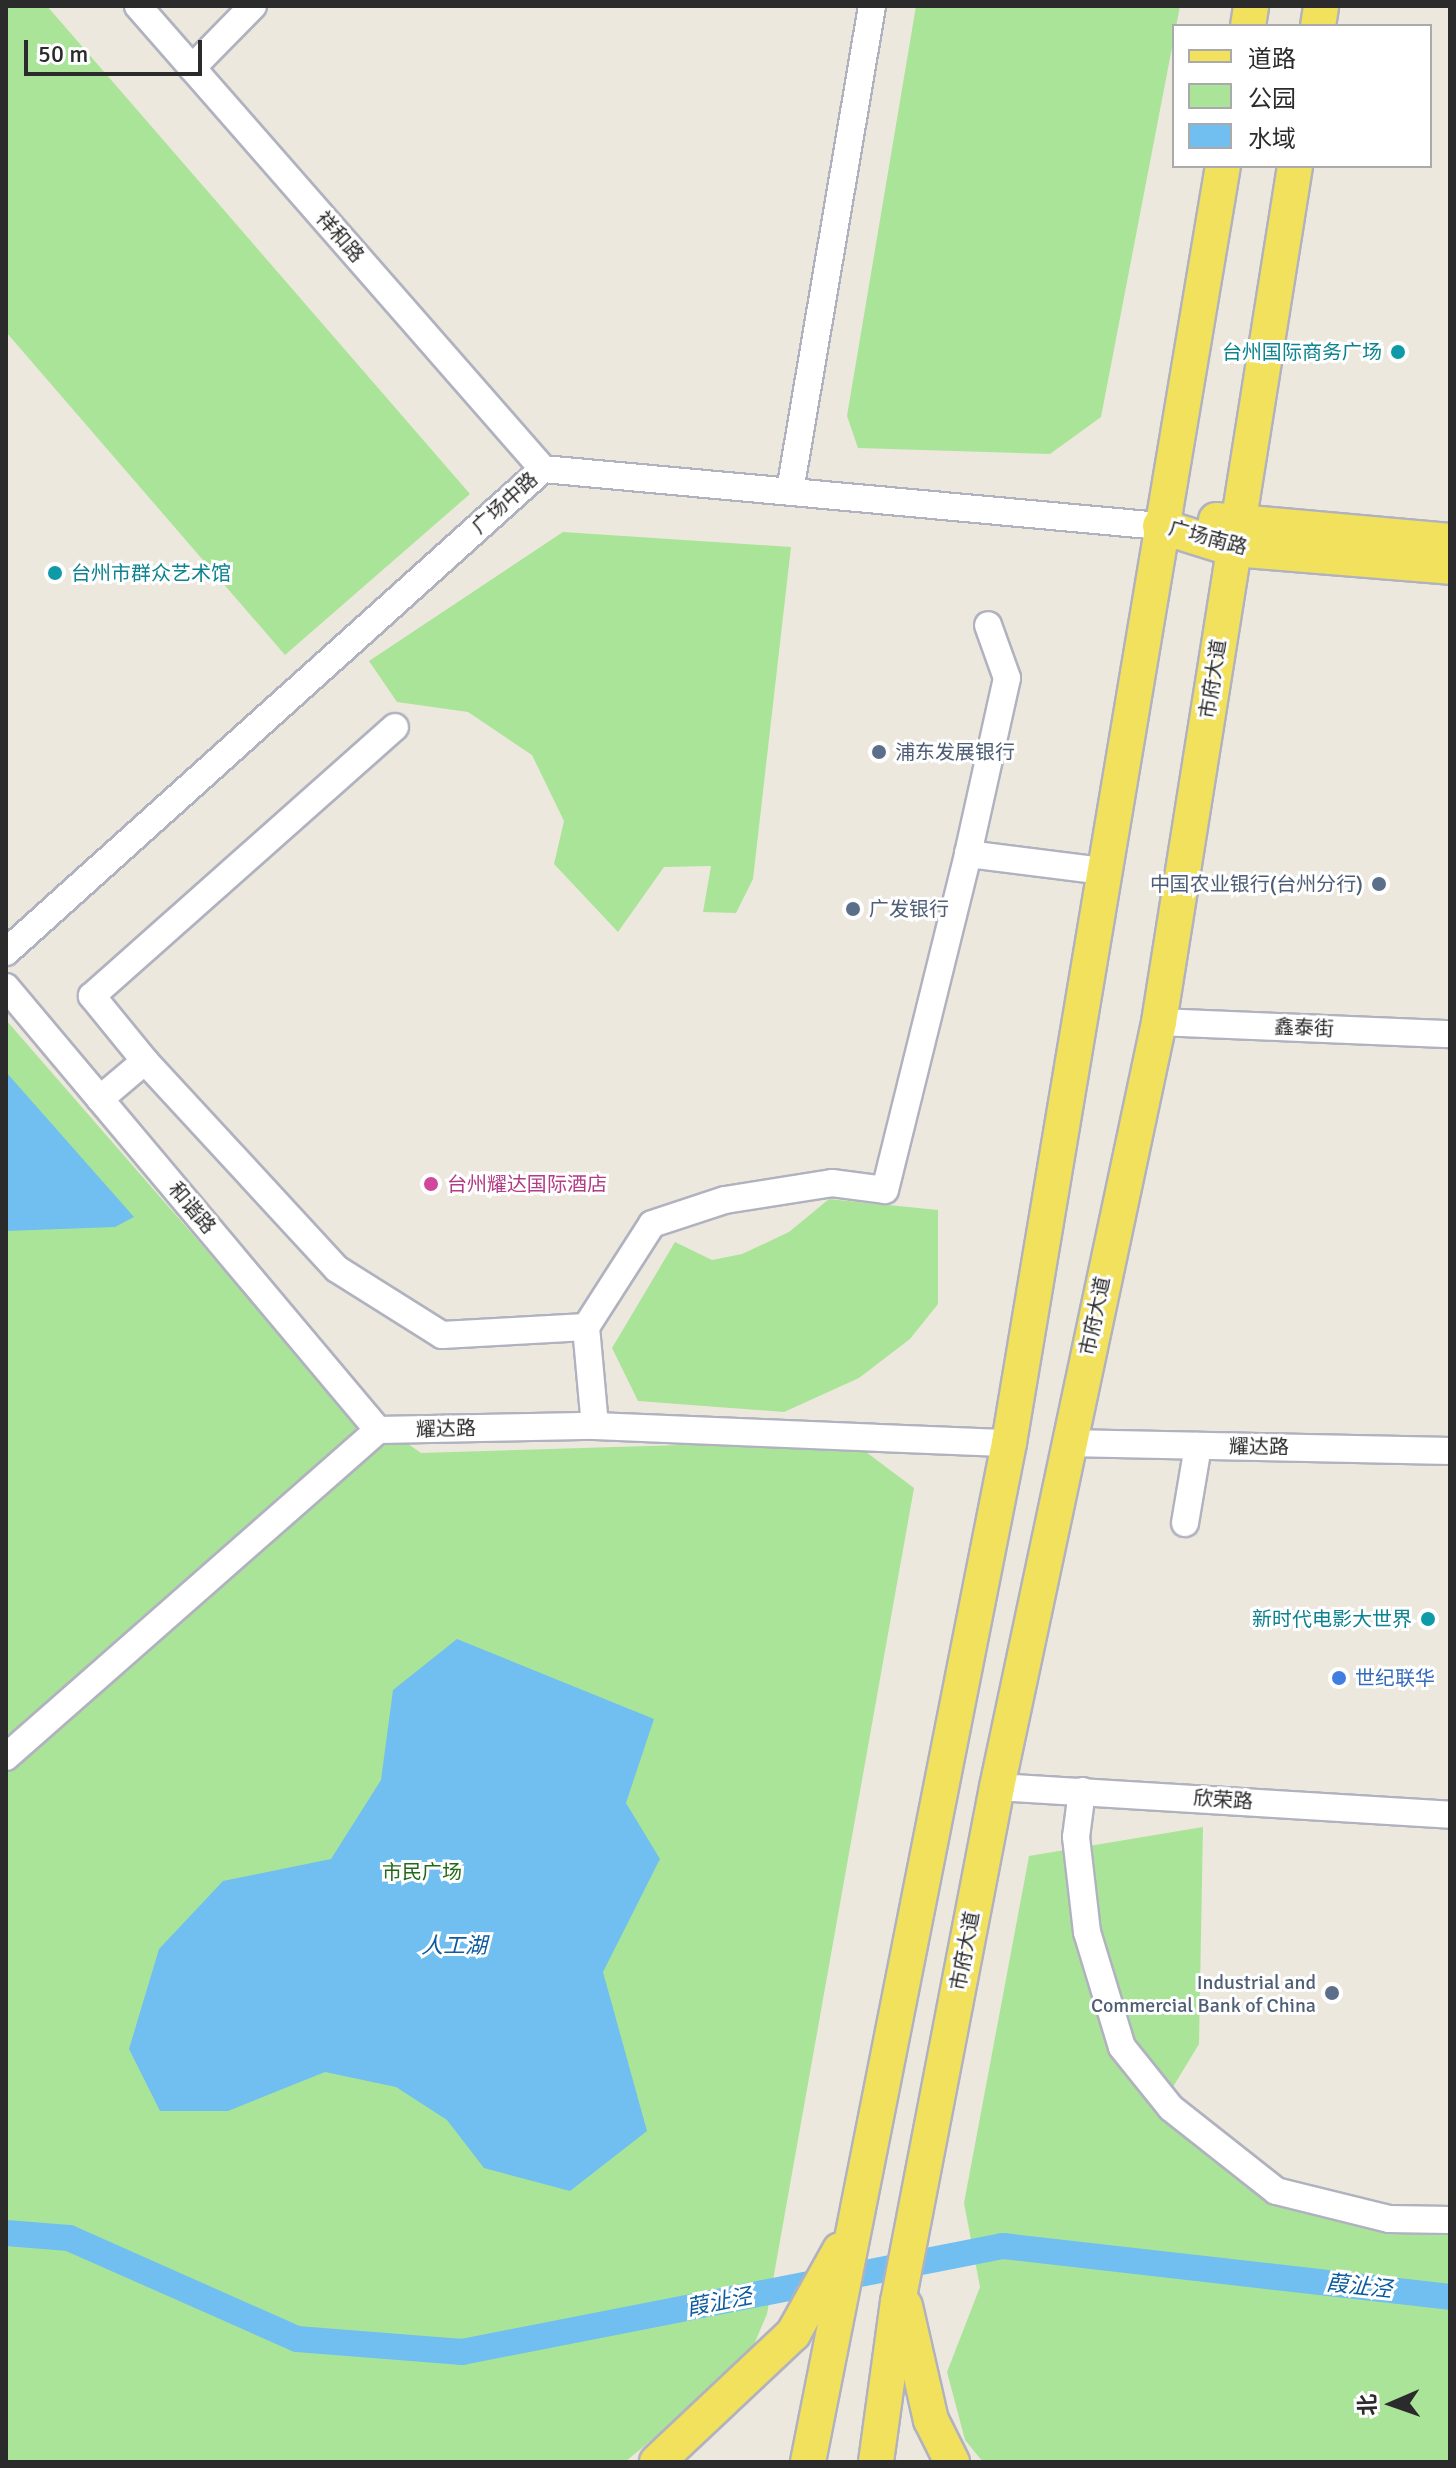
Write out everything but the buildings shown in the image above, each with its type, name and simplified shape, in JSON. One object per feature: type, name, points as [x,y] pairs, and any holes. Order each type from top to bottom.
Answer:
[{"type":"main road","points":[[808,2462],[1009,1443],[1160,526],[1223,168]]},
{"type":"main road","name":"市府大道","points":[[876,2462],[915,2211],[997,1787],[1159,1022],[1295,168]]},
{"type":"main road","name":"广场南路","points":[[1160,526],[1236,533],[1450,541]]},
{"type":"main road","name":"广场南路","points":[[1236,533],[1450,567]]},
{"type":"main road","points":[[657,2462],[793,2334],[856,2223]]},
{"type":"main road","points":[[902,2284],[931,2420],[952,2462]]},
{"type":"street","name":"祥和路","points":[[138,6],[543,469]]},
{"type":"street","points":[[192,68],[253,6]]},
{"type":"street","points":[[790,491],[872,6]]},
{"type":"street","name":"广场中路","points":[[6,952],[543,469],[1160,526]]},
{"type":"street","points":[[595,1426],[586,1327],[652,1224],[725,1200],[832,1183],[885,1190],[968,854],[1007,678],[988,625]]},
{"type":"street","points":[[395,727],[92,996],[145,1061],[337,1269],[442,1335],[586,1327]]},
{"type":"street","points":[[968,854],[1103,871]]},
{"type":"street","name":"和谐路","points":[[6,987],[378,1430]]},
{"type":"street","name":"鑫泰街","points":[[1159,1022],[1450,1034]]},
{"type":"street","points":[[100,1099],[145,1061]]},
{"type":"street","name":"耀达路","points":[[378,1430],[595,1426],[1009,1443]]},
{"type":"street","points":[[6,1757],[378,1430]]},
{"type":"street","name":"耀达路","points":[[1068,1443],[1450,1451]]},
{"type":"street","points":[[1185,1523],[1198,1446]]},
{"type":"street","name":"欣荣路","points":[[997,1787],[1450,1815]]},
{"type":"street","points":[[1082,1791],[1076,1837],[1087,1932],[1122,2047],[1171,2108],[1276,2191],[1389,2219],[1450,2220]]},
{"type":"green space","points":[[6,6],[47,6],[470,494],[285,655],[6,332]]},
{"type":"green space","points":[[916,6],[1180,6],[1177,24],[1172,24],[1172,48],[1101,417],[1050,454],[858,448],[847,416]]},
{"type":"green space","points":[[563,532],[791,547],[753,879],[736,913],[703,912],[711,866],[664,867],[618,932],[554,864],[564,821],[532,755],[468,712],[397,702],[369,661]]},
{"type":"green space","name":"市民广场","points":[[6,1020],[322,1383],[421,1453],[850,1440],[914,1488],[767,2314],[747,2361],[625,2462],[6,2462]]},
{"type":"green space","points":[[829,1199],[938,1210],[938,1304],[910,1339],[859,1378],[784,1412],[638,1401],[612,1348],[675,1242],[712,1260],[742,1254],[789,1232]]},
{"type":"green space","points":[[1203,1827],[1199,2044],[1162,2105],[1267,2203],[1450,2216],[1450,2462],[983,2462],[965,2440],[947,2372],[980,2287],[964,2203],[1029,1856]]},
{"type":"water","points":[[6,1072],[134,1217],[115,1227],[6,1231]]},
{"type":"water","name":"人工湖","points":[[457,1639],[654,1719],[626,1803],[660,1859],[603,1972],[647,2131],[570,2191],[484,2168],[447,2120],[396,2087],[325,2072],[228,2111],[160,2111],[129,2049],[159,1949],[223,1881],[331,1859],[381,1780],[393,1690]]},
{"type":"waterway","name":"葭沚泾","points":[[6,2233],[69,2238],[297,2339],[462,2352],[1003,2246],[1450,2297]]},
{"type":"place","name":"台州国际商务广场","points":[[1398,352]]},
{"type":"place","name":"台州市群众艺术馆","points":[[55,573]]},
{"type":"place","name":"浦东发展银行","points":[[879,752]]},
{"type":"place","name":"中国农业银行(台州分行)","points":[[1379,884]]},
{"type":"place","name":"广发银行","points":[[853,909]]},
{"type":"place","name":"台州耀达国际酒店","points":[[431,1184]]},
{"type":"place","name":"新时代电影大世界","points":[[1428,1619]]},
{"type":"place","name":"世纪联华","points":[[1339,1678]]},
{"type":"place","name":"Industrial and Commercial Bank of China","points":[[1332,1993]]}]
